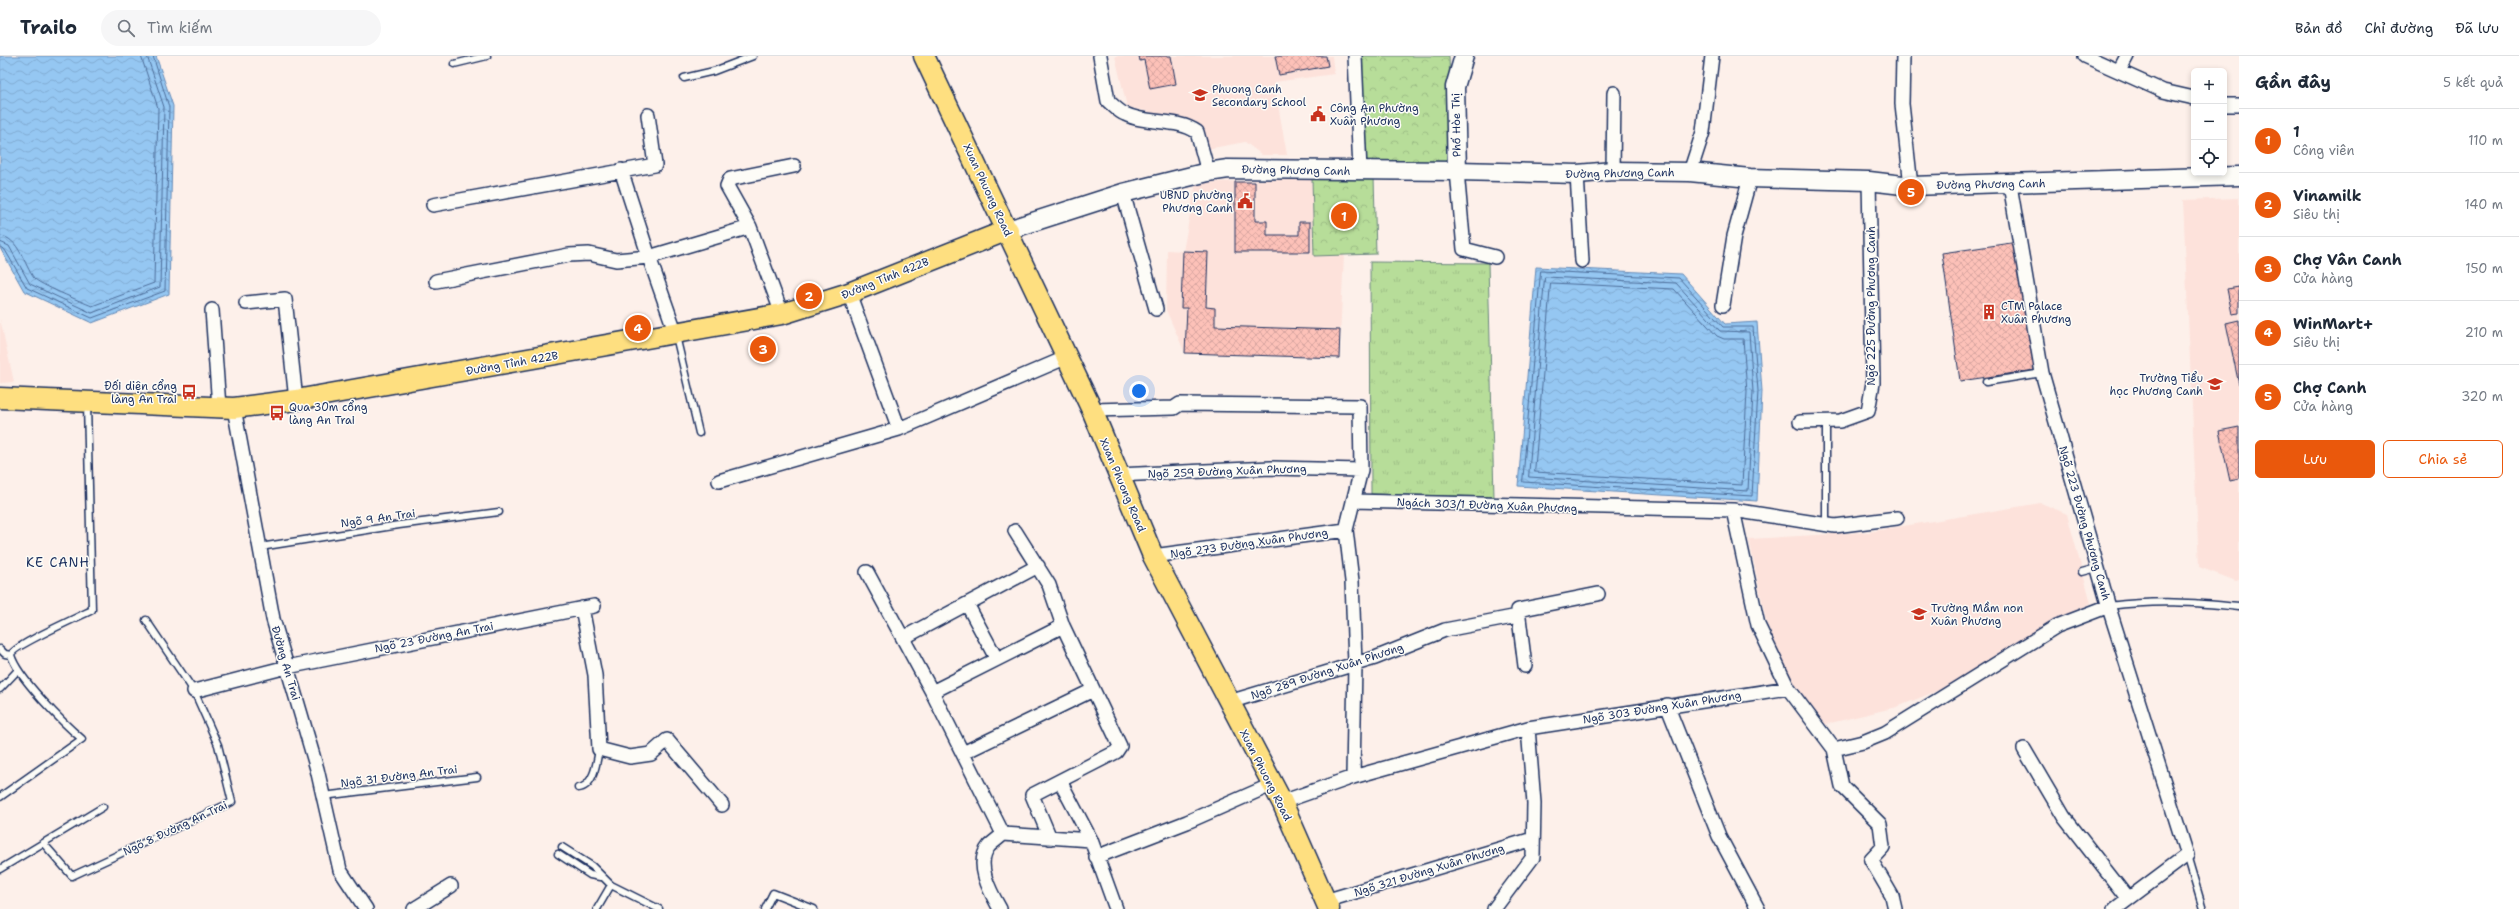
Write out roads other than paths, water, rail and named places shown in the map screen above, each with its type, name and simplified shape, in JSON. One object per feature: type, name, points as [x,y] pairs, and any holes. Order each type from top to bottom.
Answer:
[{"type":"main road","name":"Xuan Phuong Road","points":[[924,56],[1008,230],[1065,358],[1092,410],[1117,475],[1153,556],[1271,785],[1282,802],[1327,905]]},
{"type":"main road","name":"Đường Tỉnh 422B","points":[[0,398],[226,408],[296,400],[676,334],[782,314],[849,293],[1008,230]]},
{"type":"street","points":[[1100,56],[1108,101],[1125,114],[1156,123],[1190,127],[1197,132],[1208,172]]},
{"type":"street","points":[[1355,56],[1360,171]]},
{"type":"street","name":"Phố Hòe Thị","points":[[1457,171],[1455,87],[1464,56]]},
{"type":"street","points":[[1690,172],[1703,132],[1712,56]]},
{"type":"street","points":[[1903,56],[1902,104],[1911,186]]},
{"type":"street","points":[[2085,56],[2163,91],[2191,97]]},
{"type":"street","points":[[2119,71],[2127,56]]},
{"type":"street","points":[[1613,171],[1614,93]]},
{"type":"street","points":[[2227,105],[2239,105]]},
{"type":"street","points":[[433,205],[655,165],[648,115]]},
{"type":"street","points":[[782,314],[750,227],[728,186],[730,179],[794,166]]},
{"type":"street","name":"Đường Phương Canh","points":[[1008,230],[1123,193],[1208,172],[1228,169],[1457,171],[1577,174],[1613,171],[1690,172],[1750,178],[1869,181],[1911,186],[2010,185],[2239,176]]},
{"type":"street","points":[[621,170],[676,334]]},
{"type":"street","points":[[1457,171],[1464,249],[1495,257]]},
{"type":"street","points":[[1577,174],[1582,261]]},
{"type":"street","points":[[1723,305],[1734,236],[1750,178]]},
{"type":"street","name":"Ngõ 225 Đường Phương Canh","points":[[1800,422],[1840,421],[1868,410],[1873,383],[1869,181]]},
{"type":"street","name":"Ngõ 223 Đường Phương Canh","points":[[2010,185],[2042,373],[2108,606],[2187,855]]},
{"type":"street","points":[[1123,193],[1156,309]]},
{"type":"street","points":[[436,281],[570,255],[589,254],[616,260],[649,256],[750,227]]},
{"type":"street","points":[[849,293],[899,428]]},
{"type":"street","points":[[246,303],[285,299],[296,400]]},
{"type":"street","name":"Đường An Trai","points":[[212,310],[226,408],[260,547],[273,619],[323,796],[340,870],[366,909]]},
{"type":"street","points":[[719,481],[899,428],[1065,358]]},
{"type":"street","points":[[1092,410],[1174,408],[1180,404],[1360,406],[1361,470],[1346,530],[1352,581],[1355,664],[1353,777]]},
{"type":"street","name":"Ngõ 259 Đường Xuân Phương","points":[[1117,475],[1271,468],[1361,470]]},
{"type":"street","name":"Ngách 303/1 Đường Xuân Phương","points":[[1353,501],[1733,510],[1826,526],[1897,518]]},
{"type":"street","points":[[1733,510],[1758,624],[1788,688],[1834,749],[1842,786],[1880,826],[1884,847],[1871,860],[1892,896],[1895,909]]},
{"type":"street","name":"Ngõ 273 Đường Xuân Phương","points":[[1153,556],[1346,530]]},
{"type":"street","points":[[1015,531],[1049,585],[1063,626],[1120,746],[1116,752],[1032,795],[1050,838]]},
{"type":"street","points":[[903,638],[1038,566]]},
{"type":"street","points":[[866,572],[932,692],[1003,834]]},
{"type":"street","name":"Ngõ 289 Đường Xuân Phương","points":[[1229,702],[1355,664],[1445,630],[1518,616],[1518,610],[1598,594]]},
{"type":"street","points":[[967,604],[996,658]]},
{"type":"street","points":[[1834,749],[1863,742],[1885,733],[2057,626],[2108,606]]},
{"type":"street","name":"Ngõ 23 Đường An Trai","points":[[287,667],[588,607],[595,675],[599,749]]},
{"type":"street","points":[[1518,616],[1525,666]]},
{"type":"street","points":[[932,692],[996,658],[1063,626]]},
{"type":"street","points":[[194,691],[287,667]]},
{"type":"street","name":"Ngõ 303 Đường Xuân Phương","points":[[1282,802],[1353,777],[1528,728],[1667,705],[1788,688]]},
{"type":"street","points":[[963,753],[1093,690]]},
{"type":"street","points":[[1667,705],[1719,836],[1758,909]]},
{"type":"street","points":[[1494,909],[1533,857],[1534,803],[1528,728]]},
{"type":"street","points":[[599,749],[630,757],[651,754],[667,740],[722,805]]},
{"type":"street","points":[[2024,749],[2064,817],[2128,899]]},
{"type":"street","points":[[1060,781],[1091,840],[1116,909]]},
{"type":"street","points":[[1096,857],[1187,822],[1271,785]]},
{"type":"street","points":[[1000,909],[984,873],[984,854],[989,846],[1003,834],[1091,840]]},
{"type":"street","name":"Ngõ 321 Đường Xuân Phương","points":[[1327,905],[1533,839]]},
{"type":"street","points":[[2115,909],[2187,855]]},
{"type":"street","points":[[414,909],[451,886]]},
{"type":"lane","points":[[454,64],[487,56]]},
{"type":"lane","points":[[684,78],[714,71],[754,56]]},
{"type":"lane","points":[[676,334],[699,433]]},
{"type":"lane","points":[[1986,382],[2042,373]]},
{"type":"lane","points":[[11,655],[15,648],[64,626],[92,610],[86,402]]},
{"type":"lane","points":[[1826,421],[1826,526]]},
{"type":"lane","name":"Ngõ 9 An Trai","points":[[260,547],[391,526],[499,512]]},
{"type":"lane","points":[[2082,572],[2097,568]]},
{"type":"lane","points":[[2108,606],[2148,601],[2177,601],[2239,607]]},
{"type":"lane","points":[[146,620],[194,691]]},
{"type":"lane","points":[[0,649],[4,654],[11,655]]},
{"type":"lane","points":[[0,797],[82,739],[59,720],[18,670],[11,655]]},
{"type":"lane","points":[[0,689],[18,670]]},
{"type":"lane","name":"Ngõ 8 Đường An Trai","points":[[44,844],[72,876],[232,802],[218,745],[194,691]]},
{"type":"lane","points":[[578,788],[582,788],[588,782],[595,768],[599,749]]},
{"type":"lane","name":"Ngõ 31 Đường An Trai","points":[[323,796],[477,777]]},
{"type":"lane","points":[[0,869],[104,807]]},
{"type":"lane","points":[[562,847],[592,866],[600,877],[611,885],[659,909]]},
{"type":"lane","points":[[558,854],[590,875],[600,877]]},
{"type":"lane","points":[[2187,855],[2203,909]]},
{"type":"lane","points":[[597,909],[611,885]]},
{"type":"lane","points":[[765,909],[773,893],[814,909]]},
{"type":"water","points":[[0,56],[156,56],[173,106],[169,294],[92,323],[24,291],[0,248]]},
{"type":"water","points":[[1536,267],[1681,274],[1725,324],[1757,322],[1762,391],[1757,501],[1518,486]]},
{"type":"place","name":"Phuong Canh Secondary School","points":[[1200,95]]},
{"type":"place","name":"Công An Phường Xuân Phương","points":[[1318,114]]},
{"type":"place","name":"Chợ Canh","points":[[1911,192]]},
{"type":"place","name":"UBND phường Phương Canh","points":[[1245,201]]},
{"type":"place","name":"1","points":[[1344,216]]},
{"type":"place","name":"Vinamilk","points":[[809,296]]},
{"type":"place","name":"CTM Palace Xuân Phương","points":[[1989,312]]},
{"type":"place","name":"WinMart+","points":[[638,328]]},
{"type":"place","name":"Chợ Vân Canh","points":[[763,349]]},
{"type":"place","name":"Trường Tiểu học Phương Canh","points":[[2215,384]]},
{"type":"place","name":"Đối diện cổng làng An Trai","points":[[189,392]]},
{"type":"place","name":"Qua 30m cổng làng An Trai","points":[[277,413]]},
{"type":"place","name":"Trường Mầm non Xuân Phương","points":[[1919,614]]},
{"type":"district","name":"KE CANH","points":[[58,562]]}]
